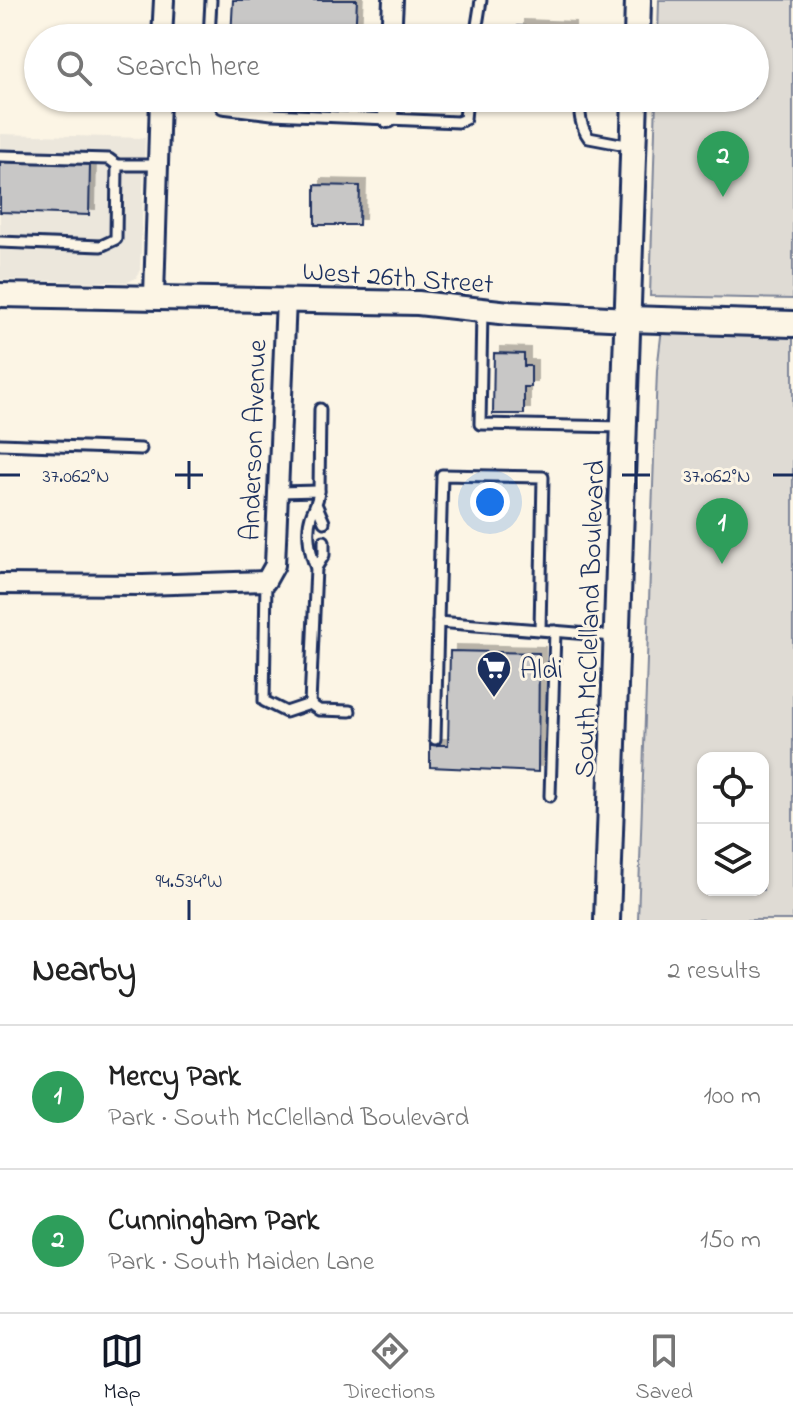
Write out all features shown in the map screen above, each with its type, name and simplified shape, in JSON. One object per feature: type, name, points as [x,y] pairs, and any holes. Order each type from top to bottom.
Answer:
[{"type":"main road","points":[[637,24],[638,0]]},
{"type":"main road","name":"South McClelland Boulevard","points":[[607,920],[635,112]]},
{"type":"main road","name":"West 26th Street","points":[[629,319],[793,324]]},
{"type":"street","points":[[163,24],[164,0]]},
{"type":"street","points":[[392,24],[393,0]]},
{"type":"street","points":[[154,296],[160,112]]},
{"type":"street","points":[[388,112],[388,118]]},
{"type":"street","name":"West 26th Street","points":[[0,296],[154,296],[418,303],[629,319]]},
{"type":"street","name":"Anderson Avenue","points":[[266,581],[275,565],[286,299]]},
{"type":"street","points":[[0,584],[143,585],[266,581]]},
{"type":"lane","points":[[210,24],[211,0]]},
{"type":"lane","points":[[477,24],[481,0]]},
{"type":"lane","points":[[255,112],[458,122],[465,119],[466,112]]},
{"type":"lane","points":[[579,112],[589,138],[634,147]]},
{"type":"lane","points":[[0,156],[109,159],[117,165],[158,165]]},
{"type":"lane","points":[[0,242],[101,246],[111,243],[116,239],[117,165]]},
{"type":"lane","points":[[482,310],[480,424],[625,427]]},
{"type":"lane","points":[[310,704],[316,568],[311,555],[311,517],[317,506],[319,491],[320,409]]},
{"type":"lane","points":[[0,444],[141,449]]},
{"type":"lane","points":[[435,739],[442,475],[543,477],[540,630]]},
{"type":"lane","points":[[278,492],[319,491]]},
{"type":"lane","points":[[317,506],[324,522]]},
{"type":"lane","points":[[316,568],[324,555],[324,541]]},
{"type":"lane","points":[[266,581],[264,701],[286,712],[310,704]]},
{"type":"lane","points":[[438,622],[617,636]]},
{"type":"lane","points":[[550,796],[555,631]]},
{"type":"lane","points":[[310,704],[319,710],[350,711]]},
{"type":"shaded area","points":[[659,0],[793,0],[793,299],[650,296],[656,112],[769,112],[769,24],[658,24]]},
{"type":"shaded area","points":[[0,134],[145,138],[140,270],[136,278],[128,282],[0,280]]},
{"type":"shaded area","points":[[663,320],[793,324],[793,920],[638,920],[657,370]]},
{"type":"building","points":[[233,0],[357,0],[356,24],[232,24]]},
{"type":"building","points":[[0,161],[90,164],[89,215],[0,212]]},
{"type":"building","points":[[315,185],[360,186],[359,225],[315,225]]},
{"type":"building","points":[[494,353],[524,354],[524,366],[531,366],[531,387],[524,387],[524,414],[493,414]]},
{"type":"building","name":"Aldi","points":[[450,651],[539,653],[538,772],[430,767],[430,745],[448,745]]},
{"type":"place","name":"Cunningham Park","points":[[723,197]]},
{"type":"place","name":"Mercy Park","points":[[722,564]]},
{"type":"place","name":"Aldi","points":[[494,699]]}]
